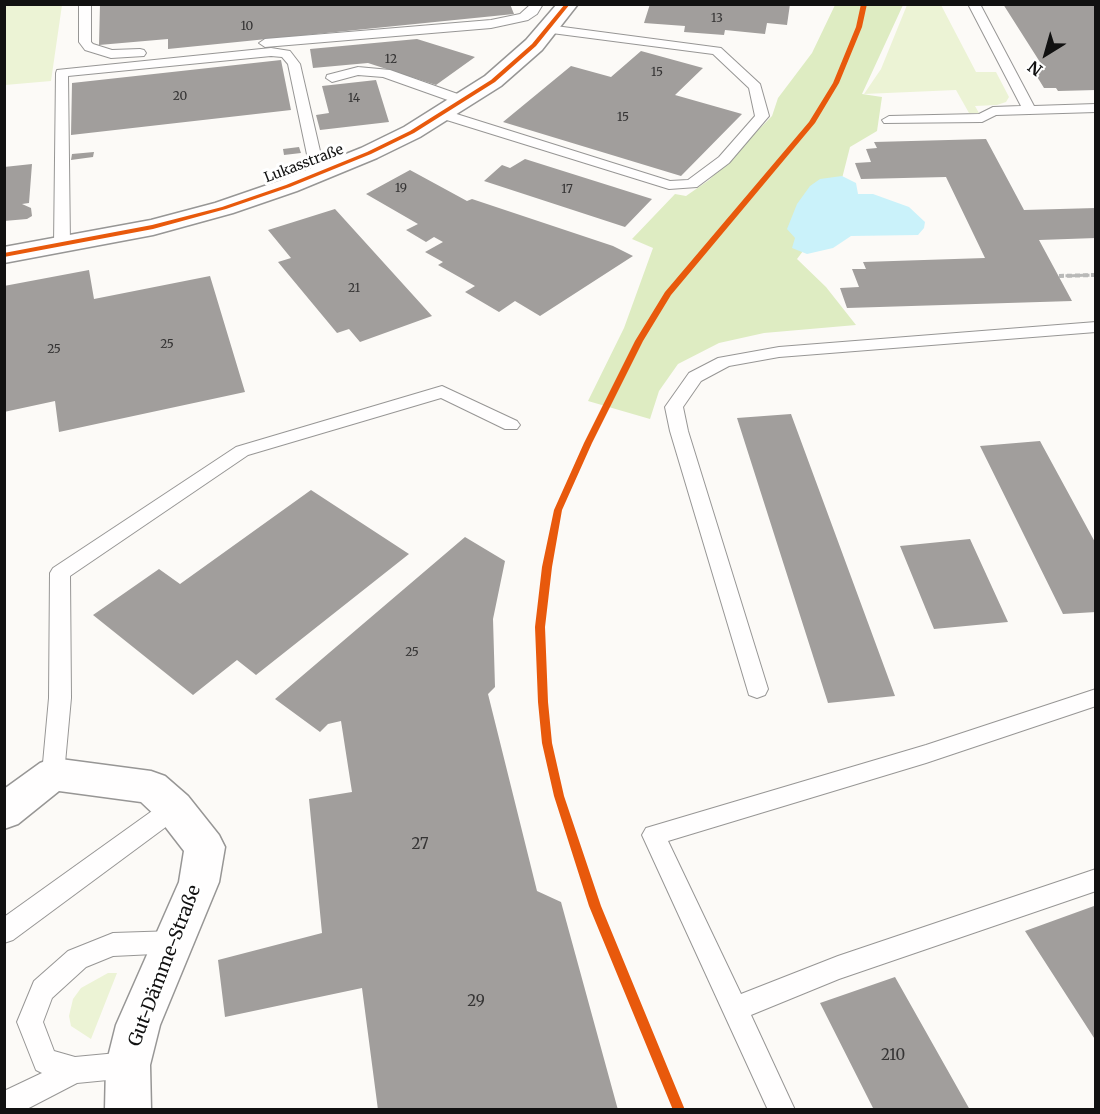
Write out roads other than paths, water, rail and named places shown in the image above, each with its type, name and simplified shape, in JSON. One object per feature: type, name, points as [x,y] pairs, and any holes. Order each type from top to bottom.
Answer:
[{"type":"street","name":"Lukasstraße","points":[[4,255],[153,227],[204,213],[322,173],[369,153],[464,101],[518,60],[568,4]]},
{"type":"street","name":"Gut-Dämme-Straße","points":[[53,774],[151,787],[174,808],[205,847],[199,882],[138,1025],[128,1065],[128,1110]]},
{"type":"street","points":[[4,812],[53,774]]},
{"type":"lane","points":[[85,4],[85,42],[97,52],[111,54],[491,24],[524,17],[533,11],[537,4]]},
{"type":"lane","points":[[974,4],[1030,110]]},
{"type":"lane","points":[[442,114],[669,185],[692,184],[724,160],[762,116],[755,87],[717,51],[548,29]]},
{"type":"lane","points":[[62,245],[62,73],[271,52],[286,54],[294,64],[316,164],[322,173]]},
{"type":"lane","points":[[332,78],[358,71],[385,73],[464,101]]},
{"type":"lane","points":[[889,120],[982,117],[993,111],[1095,108]]},
{"type":"lane","points":[[757,689],[677,423],[674,407],[694,376],[724,362],[779,352],[1095,327]]},
{"type":"lane","points":[[53,774],[60,698],[60,573],[242,451],[442,392],[510,425]]},
{"type":"lane","points":[[782,1110],[654,835],[926,754],[1095,697]]},
{"type":"lane","points":[[4,932],[174,808]]},
{"type":"lane","points":[[734,1009],[838,968],[1095,880]]},
{"type":"lane","points":[[75,1070],[45,1061],[30,1022],[43,990],[77,959],[113,945],[175,942]]},
{"type":"lane","points":[[4,1106],[75,1070],[128,1065]]},
{"type":"water","points":[[842,176],[856,183],[858,194],[873,194],[909,207],[925,222],[924,228],[918,235],[851,236],[833,248],[807,254],[792,248],[795,238],[787,229],[797,204],[810,186],[820,179]]}]
